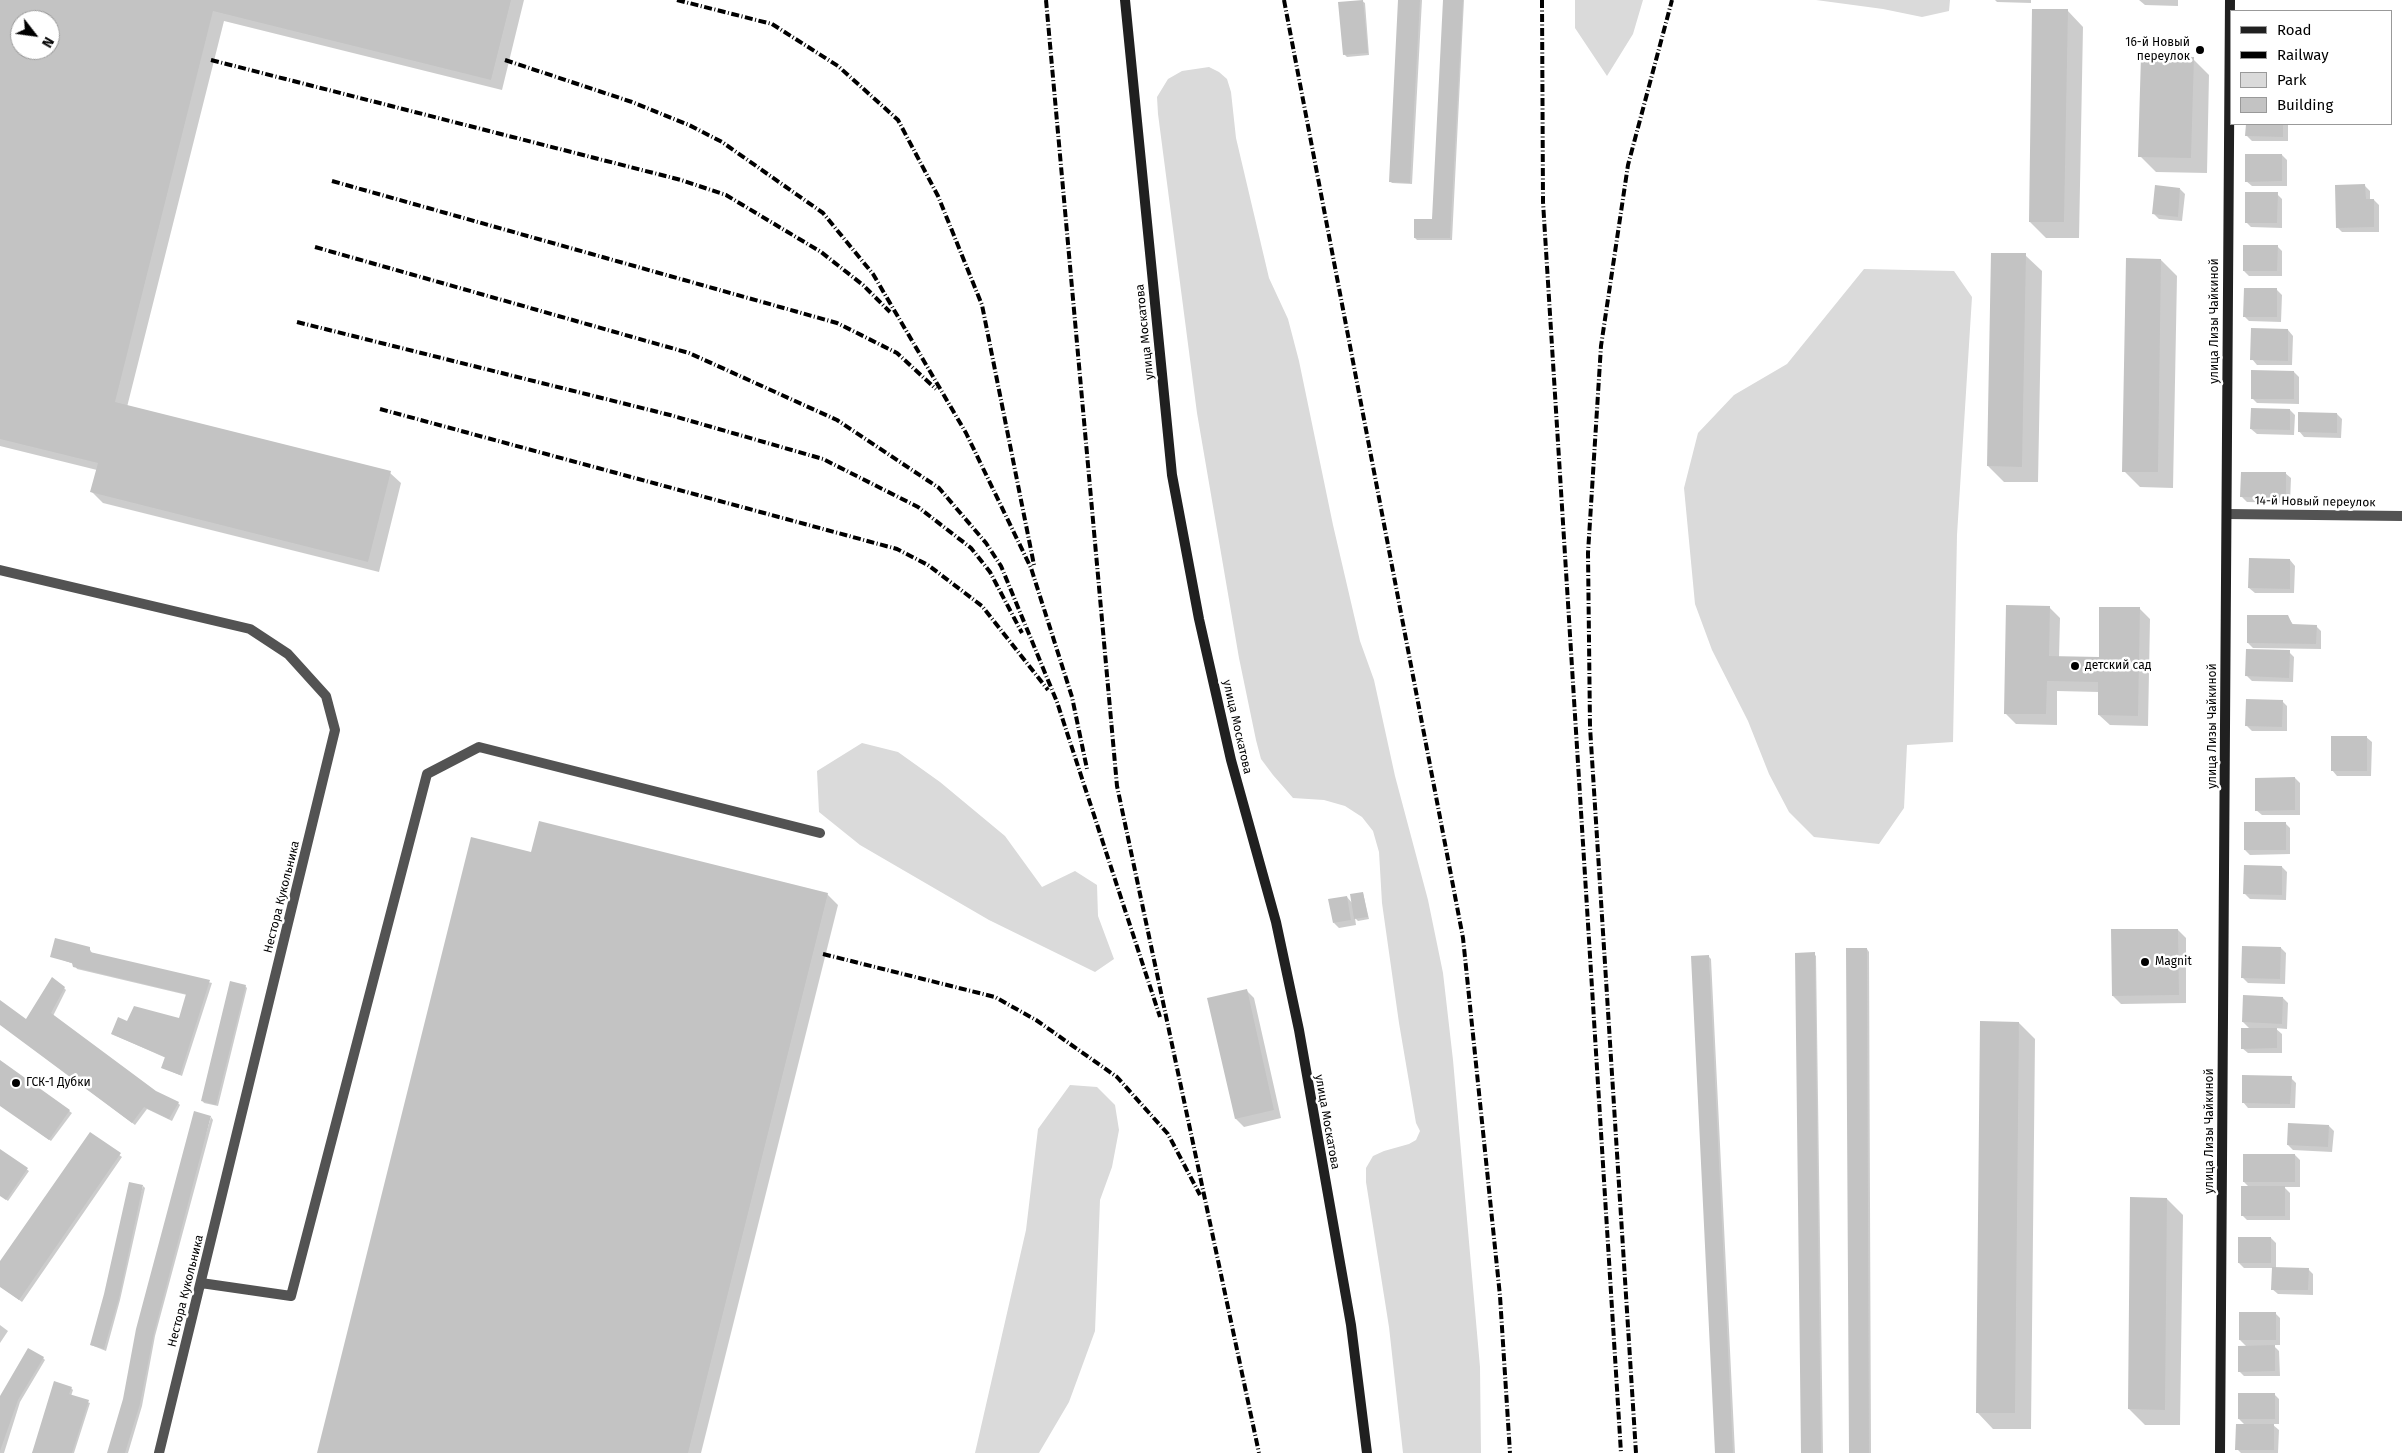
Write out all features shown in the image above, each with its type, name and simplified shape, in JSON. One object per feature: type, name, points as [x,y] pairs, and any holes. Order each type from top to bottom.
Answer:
[{"type":"main road","name":"улица Москатова","points":[[1125,0],[1172,475],[1204,638],[1231,760],[1276,922],[1299,1030],[1351,1325],[1367,1453]]},
{"type":"main road","name":"улица Лизы Чайкиной","points":[[2220,1453],[2230,0]]},
{"type":"street","name":"14-й Новый переулок","points":[[2227,514],[2402,516]]},
{"type":"street","name":"Нестора Кукольника","points":[[0,570],[250,629],[288,654],[326,696],[335,730],[159,1453]]},
{"type":"street","points":[[201,1283],[291,1296],[427,774],[479,747],[820,833]]},
{"type":"green space","points":[[1575,0],[1643,0],[1633,34],[1607,76],[1575,28]]},
{"type":"green space","points":[[1816,0],[1950,0],[1949,11],[1922,17],[1883,9]]},
{"type":"green space","points":[[1209,67],[1227,79],[1231,92],[1236,138],[1269,278],[1288,319],[1299,361],[1333,525],[1360,641],[1374,680],[1395,776],[1428,900],[1443,973],[1453,1060],[1480,1367],[1481,1453],[1403,1453],[1389,1327],[1366,1182],[1366,1168],[1373,1156],[1409,1144],[1416,1140],[1420,1131],[1416,1123],[1399,1023],[1382,903],[1379,852],[1373,831],[1362,817],[1345,806],[1324,800],[1293,798],[1273,775],[1261,759],[1239,658],[1197,413],[1157,97],[1168,79],[1182,71]]},
{"type":"green space","points":[[1864,269],[1954,271],[1972,297],[1957,535],[1953,742],[1907,745],[1904,808],[1879,844],[1814,837],[1789,812],[1769,774],[1748,721],[1712,650],[1695,604],[1684,488],[1698,433],[1734,395],[1787,364]]},
{"type":"green space","points":[[862,743],[898,752],[940,782],[1005,836],[1042,887],[1075,871],[1097,885],[1098,916],[1114,959],[1095,972],[989,920],[860,845],[819,812],[817,771]]},
{"type":"green space","points":[[1070,1085],[1097,1087],[1115,1105],[1119,1130],[1112,1167],[1100,1200],[1095,1331],[1069,1402],[1039,1453],[975,1453],[1026,1230],[1038,1129]]},
{"type":"building","points":[[0,0],[511,0],[491,80],[213,11],[115,402],[391,471],[368,562],[90,492],[98,463],[0,439]]},
{"type":"building","points":[[1363,0],[1368,53],[1343,55],[1338,2]]},
{"type":"building","points":[[1398,0],[1420,0],[1410,183],[1389,182]]},
{"type":"building","points":[[1443,0],[1463,0],[1450,238],[1414,238],[1414,219],[1432,219]]},
{"type":"building","points":[[2032,9],[2068,9],[2064,222],[2029,222]]},
{"type":"building","points":[[2141,56],[2194,57],[2191,158],[2138,157]]},
{"type":"building","points":[[2246,125],[2283,125],[2283,137],[2245,136]]},
{"type":"building","points":[[2245,154],[2282,154],[2282,181],[2245,182]]},
{"type":"building","points":[[2365,184],[2366,199],[2374,199],[2374,227],[2336,228],[2335,185]]},
{"type":"building","points":[[2155,185],[2180,188],[2178,217],[2152,214]]},
{"type":"building","points":[[2245,192],[2278,192],[2277,223],[2245,223]]},
{"type":"building","points":[[2243,245],[2278,245],[2277,271],[2243,271]]},
{"type":"building","points":[[1991,253],[2026,253],[2022,467],[1987,466]]},
{"type":"building","points":[[2126,258],[2161,259],[2158,472],[2122,472]]},
{"type":"building","points":[[2244,288],[2277,288],[2277,317],[2243,317]]},
{"type":"building","points":[[2251,328],[2288,329],[2288,361],[2250,360]]},
{"type":"building","points":[[2251,370],[2294,371],[2294,399],[2251,399]]},
{"type":"building","points":[[2251,408],[2290,409],[2290,430],[2250,429]]},
{"type":"building","points":[[2298,412],[2337,413],[2337,433],[2298,432]]},
{"type":"building","points":[[2241,472],[2286,472],[2286,498],[2240,497]]},
{"type":"building","points":[[2249,558],[2290,559],[2290,589],[2248,588]]},
{"type":"building","points":[[2006,605],[2050,606],[2049,656],[2099,657],[2099,607],[2140,607],[2138,716],[2098,715],[2098,682],[2047,681],[2046,714],[2004,714]]},
{"type":"building","points":[[2247,615],[2288,615],[2292,624],[2317,625],[2316,644],[2247,643]]},
{"type":"building","points":[[2246,649],[2290,650],[2289,678],[2245,676]]},
{"type":"building","points":[[2246,699],[2283,700],[2282,727],[2245,726]]},
{"type":"building","points":[[2331,736],[2367,736],[2367,771],[2331,771]]},
{"type":"building","points":[[2295,777],[2295,810],[2255,811],[2255,778]]},
{"type":"building","points":[[539,821],[828,893],[688,1453],[317,1453],[471,837],[531,852]]},
{"type":"building","points":[[2244,822],[2286,822],[2286,850],[2244,850]]},
{"type":"building","points":[[2244,865],[2282,866],[2282,895],[2243,894]]},
{"type":"building","points":[[1363,892],[1368,917],[1354,919],[1350,894]]},
{"type":"building","points":[[1347,896],[1351,920],[1333,923],[1328,899]]},
{"type":"building","name":"Magnit","points":[[2111,929],[2178,929],[2179,995],[2112,996]]},
{"type":"building","points":[[55,938],[90,947],[90,952],[210,980],[180,1075],[161,1068],[165,1057],[111,1034],[118,1017],[127,1021],[134,1006],[179,1018],[186,994],[73,967],[72,963],[50,957]]},
{"type":"building","points":[[2242,946],[2281,947],[2280,979],[2241,978]]},
{"type":"building","points":[[1846,948],[1867,948],[1869,1453],[1849,1453]]},
{"type":"building","points":[[1815,952],[1821,1453],[1801,1453],[1795,953]]},
{"type":"building","points":[[1709,955],[1733,1453],[1715,1453],[1691,956]]},
{"type":"building","points":[[52,977],[65,987],[51,1013],[156,1091],[179,1102],[169,1119],[144,1107],[132,1123],[0,1025],[0,1000],[26,1019]]},
{"type":"building","points":[[230,981],[246,985],[216,1105],[201,1101]]},
{"type":"building","points":[[1247,989],[1274,1110],[1235,1119],[1207,998]]},
{"type":"building","points":[[2243,995],[2283,997],[2282,1024],[2242,1022]]},
{"type":"building","points":[[1980,1021],[2019,1022],[2015,1413],[1976,1413]]},
{"type":"building","points":[[2241,1028],[2277,1028],[2277,1048],[2241,1049]]},
{"type":"building","name":"ГСК-1 Дубки","points":[[0,1060],[70,1110],[49,1140],[0,1106]]},
{"type":"building","points":[[2242,1075],[2292,1076],[2290,1104],[2242,1103]]},
{"type":"building","points":[[194,1111],[211,1116],[154,1333],[140,1404],[125,1453],[107,1453],[123,1399],[136,1329]]},
{"type":"building","points":[[2288,1123],[2329,1125],[2328,1147],[2287,1145]]},
{"type":"building","points":[[90,1132],[121,1153],[19,1300],[0,1287],[0,1261]]},
{"type":"building","points":[[0,1149],[28,1168],[6,1200],[0,1196]]},
{"type":"building","points":[[2243,1154],[2295,1154],[2295,1182],[2243,1182]]},
{"type":"building","points":[[129,1182],[143,1185],[119,1298],[104,1349],[90,1345],[104,1294]]},
{"type":"building","points":[[2241,1186],[2285,1186],[2285,1216],[2241,1216]]},
{"type":"building","points":[[2130,1197],[2167,1198],[2165,1410],[2128,1409]]},
{"type":"building","points":[[2238,1237],[2271,1237],[2271,1263],[2238,1263]]},
{"type":"building","points":[[2272,1267],[2309,1268],[2308,1290],[2271,1290]]},
{"type":"building","points":[[2239,1312],[2276,1312],[2276,1340],[2239,1340]]},
{"type":"building","points":[[2275,1345],[2275,1371],[2238,1372],[2238,1346]]},
{"type":"building","points":[[28,1348],[44,1357],[18,1400],[0,1451],[0,1396]]},
{"type":"building","points":[[54,1381],[72,1387],[69,1394],[89,1400],[72,1453],[32,1453]]},
{"type":"building","points":[[2238,1393],[2275,1393],[2275,1419],[2238,1419]]},
{"type":"building","points":[[2236,1424],[2274,1424],[2274,1450],[2235,1450]]},
{"type":"railway","points":[[677,0],[772,24],[838,66],[898,120],[938,196],[982,305],[1034,565]]},
{"type":"railway","points":[[1046,0],[1117,786],[1259,1453]]},
{"type":"railway","points":[[1284,0],[1463,938],[1500,1296],[1510,1453]]},
{"type":"railway","points":[[1542,0],[1543,202],[1621,1453]]},
{"type":"railway","points":[[1636,1453],[1590,727],[1588,553],[1601,346],[1628,165],[1672,0]]},
{"type":"railway","points":[[211,60],[681,180],[726,195],[821,252],[863,285],[890,312]]},
{"type":"railway","points":[[505,60],[632,102],[689,125],[722,142],[823,213],[873,274],[966,433],[1031,568],[1072,697],[1087,769]]},
{"type":"railway","points":[[332,181],[837,323],[897,353],[936,389]]},
{"type":"railway","points":[[315,247],[689,353],[837,420],[939,488],[986,543],[1001,566],[1057,702],[1160,1017]]},
{"type":"railway","points":[[297,322],[670,415],[823,459],[918,507],[971,548],[990,572],[1022,633]]},
{"type":"railway","points":[[380,409],[897,549],[928,565],[982,606],[1048,690]]},
{"type":"railway","points":[[823,954],[995,997],[1036,1020],[1117,1077],[1168,1134],[1200,1195]]},
{"type":"place","name":"16-й Новый переулок","points":[[2200,50]]},
{"type":"place","name":"детский сад","points":[[2075,666]]},
{"type":"place","name":"Magnit","points":[[2145,962]]},
{"type":"place","name":"ГСК-1 Дубки","points":[[16,1083]]}]
